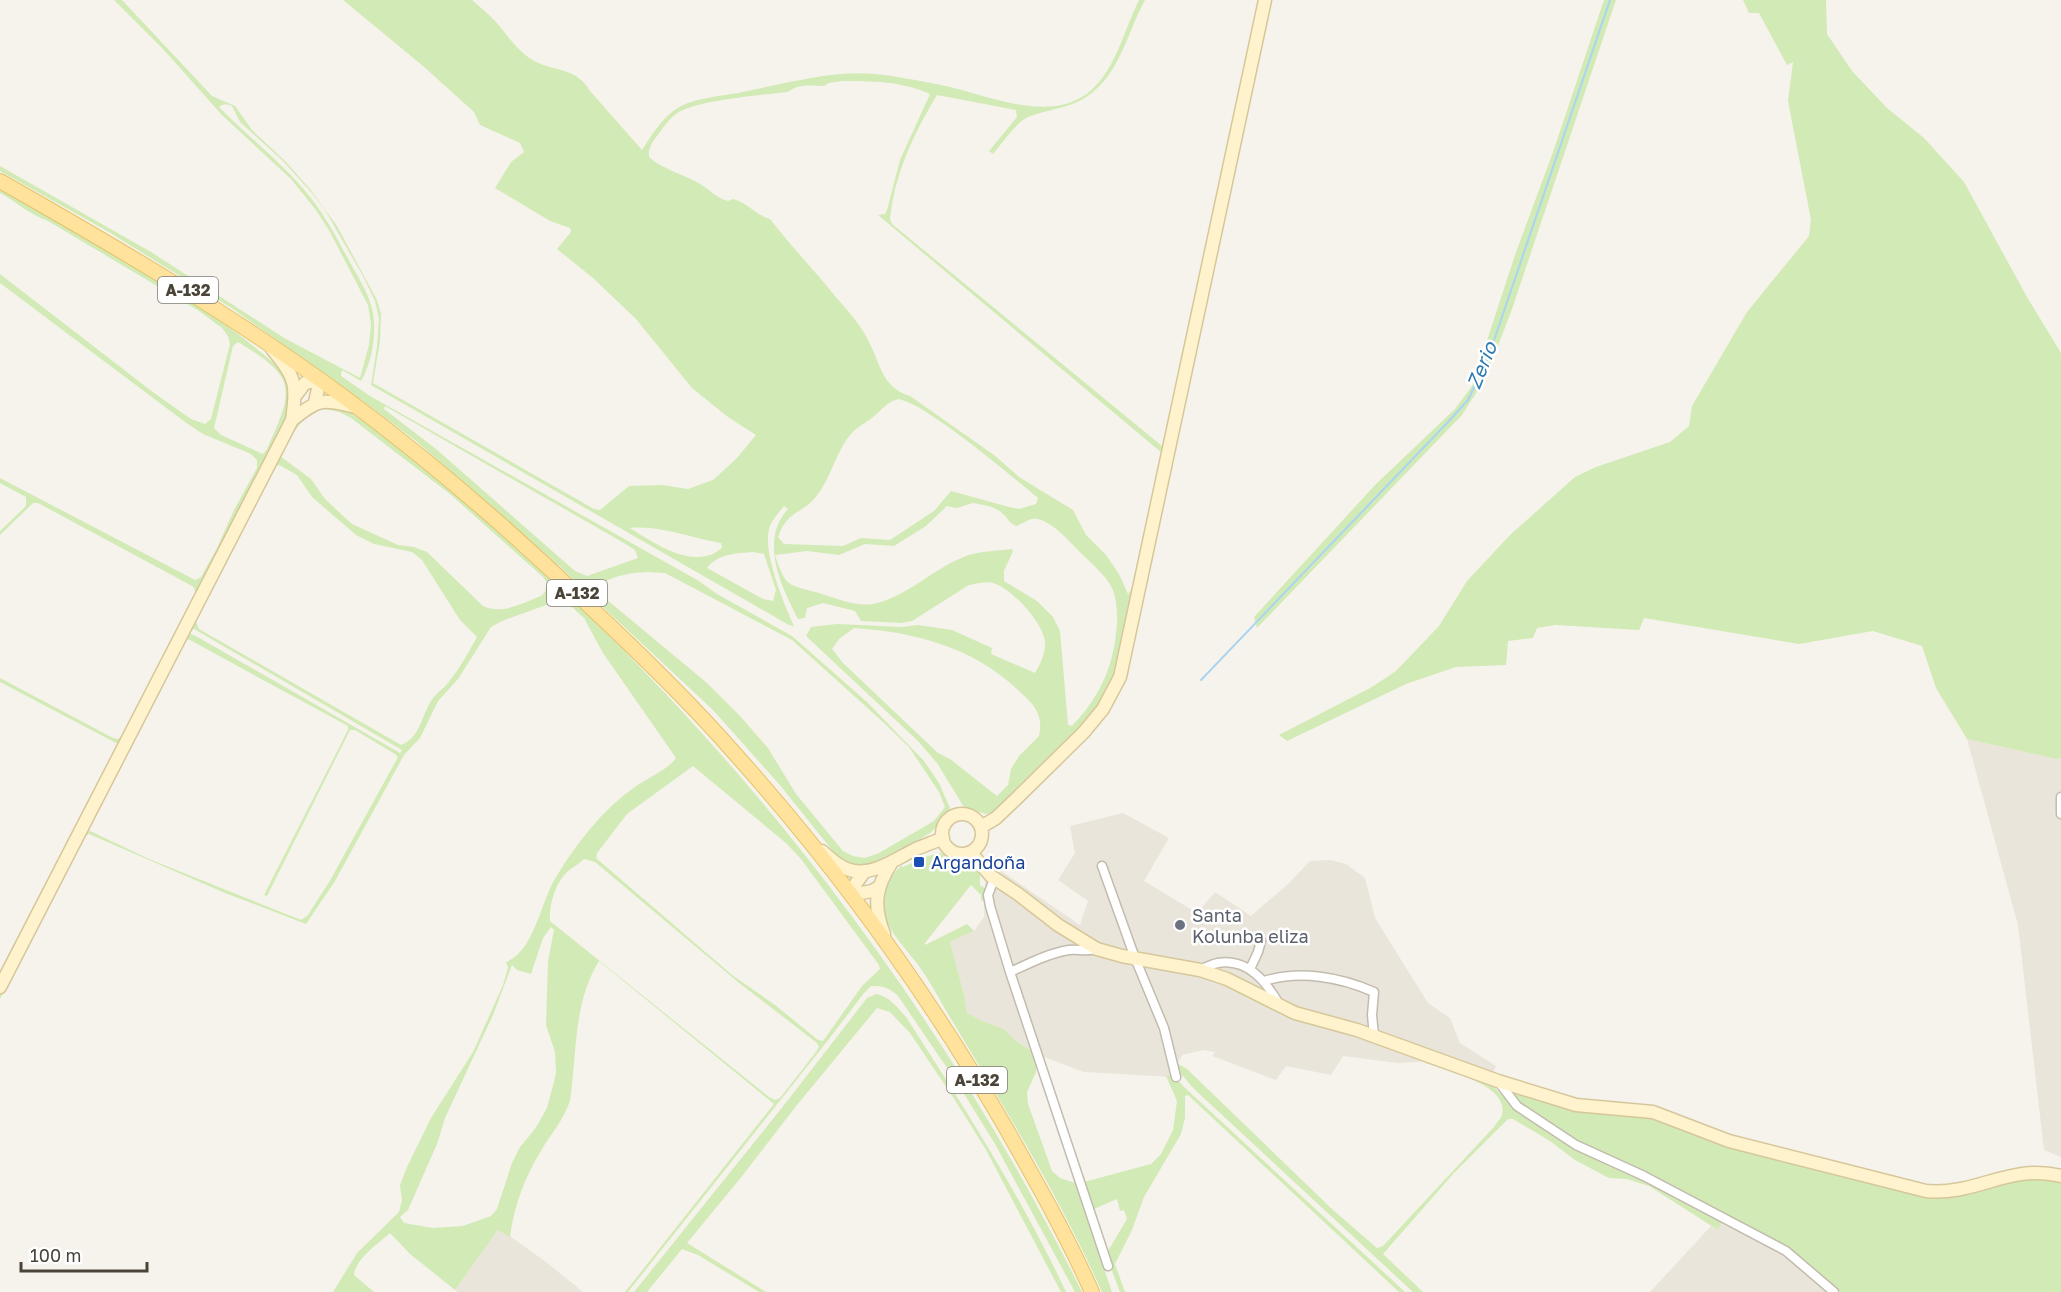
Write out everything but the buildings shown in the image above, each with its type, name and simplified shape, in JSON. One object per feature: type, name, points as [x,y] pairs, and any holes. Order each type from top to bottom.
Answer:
[{"type":"main road","name":"A-132","points":[[0,181],[194,294],[357,407],[446,477],[521,542],[651,665],[722,739],[804,835],[887,943],[951,1036],[989,1099],[1053,1212],[1092,1292]]},
{"type":"street","points":[[981,827],[996,818],[1093,722],[1109,699],[1120,677],[1265,0]]},
{"type":"street","points":[[0,987],[292,420],[296,396],[292,377],[266,342]]},
{"type":"street","points":[[296,396],[305,383],[320,380],[315,402]]},
{"type":"street","points":[[292,420],[315,402],[336,402],[357,407]]},
{"type":"street","points":[[2061,797],[2061,814]]},
{"type":"street","points":[[958,815],[972,817],[981,827],[981,842],[971,853],[956,853],[947,848],[943,838],[947,821],[958,815]]},
{"type":"street","points":[[804,835],[838,865],[853,871],[865,871],[892,862],[943,838]]},
{"type":"street","points":[[971,853],[994,879],[1018,894],[1058,925],[1097,949],[1200,970],[1227,979],[1280,1006],[1374,1036],[1498,1081],[1576,1105],[1653,1112],[1729,1141],[1926,1191],[1959,1191],[2025,1172],[2061,1176]]},
{"type":"street","points":[[887,943],[877,917],[876,899],[892,862]]},
{"type":"street","points":[[1102,866],[1135,958],[1164,1028],[1176,1077]]},
{"type":"street","points":[[865,871],[854,886],[851,895],[861,894],[880,886]]},
{"type":"street","points":[[994,879],[988,895],[1010,972],[1108,1266]]},
{"type":"street","points":[[1250,969],[1261,941]]},
{"type":"street","points":[[1010,972],[1053,954],[1070,950],[1097,949]]},
{"type":"street","points":[[1200,970],[1218,963],[1244,965],[1264,981],[1280,1006]]},
{"type":"street","points":[[1264,981],[1278,977],[1308,975],[1341,980],[1374,992],[1372,1015],[1374,1036]]},
{"type":"street","points":[[1498,1081],[1516,1106],[1576,1145],[1644,1176],[1786,1251],[1834,1292]]},
{"type":"shaded area","points":[[1967,739],[2056,759],[2061,758],[2061,1157],[2044,1150],[2018,925]]},
{"type":"shaded area","points":[[1123,813],[1169,838],[1144,881],[1197,913],[1215,892],[1251,916],[1288,884],[1310,861],[1330,860],[1346,864],[1365,878],[1375,918],[1428,1003],[1450,1018],[1460,1043],[1496,1066],[1489,1082],[1431,1061],[1398,1063],[1343,1056],[1331,1075],[1286,1066],[1276,1080],[1212,1056],[1215,1052],[1203,1050],[1182,1055],[1176,1063],[1182,1075],[1174,1074],[1172,1077],[1084,1072],[1044,1057],[1033,1059],[1030,1050],[1004,1029],[967,1013],[950,942],[974,931],[984,917],[985,881],[1001,871],[1080,925],[1088,901],[1058,880],[1075,853],[1070,826]]},
{"type":"shaded area","points":[[1722,1221],[1787,1249],[1840,1292],[1650,1292],[1711,1226],[1718,1230]]},
{"type":"shaded area","points":[[498,1230],[546,1262],[583,1292],[458,1292],[455,1290]]},
{"type":"green space","points":[[114,0],[122,0],[212,96],[235,106],[252,130],[285,161],[310,189],[337,226],[377,300],[381,314],[380,341],[373,383],[594,509],[600,510],[629,486],[662,485],[688,489],[713,480],[736,459],[756,435],[728,417],[692,388],[636,319],[593,278],[557,249],[571,232],[570,228],[550,221],[495,188],[511,162],[524,152],[520,143],[480,125],[474,112],[423,66],[343,0],[472,0],[531,59],[578,77],[642,150],[664,120],[687,103],[828,75],[853,73],[891,76],[941,85],[1025,106],[1058,106],[1074,101],[1098,83],[1115,57],[1139,0],[1145,0],[1117,61],[1103,83],[1078,102],[1024,119],[993,154],[989,151],[1017,117],[1016,110],[937,95],[906,155],[892,202],[890,219],[892,224],[1162,446],[1178,382],[1260,0],[1118,675],[1095,714],[993,812],[986,814],[964,807],[937,763],[918,741],[806,636],[811,627],[837,624],[902,627],[918,625],[952,630],[992,648],[991,654],[1035,673],[1044,654],[1045,642],[1039,625],[1017,599],[1000,586],[984,582],[969,585],[912,621],[901,623],[861,621],[855,611],[823,603],[807,608],[805,618],[798,619],[780,578],[776,564],[774,549],[779,522],[788,509],[784,506],[774,518],[768,536],[775,576],[794,626],[789,625],[371,385],[379,318],[375,301],[364,278],[325,210],[311,192],[282,160],[240,122],[232,106],[225,104],[219,107],[289,173],[310,197],[332,230],[367,295],[374,323],[369,364],[361,381],[342,370],[341,376],[370,396],[699,581],[717,594],[792,636],[867,702],[924,761],[939,783],[950,808],[939,825],[896,854],[872,863],[848,862],[836,855],[779,784],[713,710],[558,565],[416,441],[230,307],[107,231],[0,171],[0,166],[151,252],[286,339],[360,378],[369,345],[371,324],[368,305],[330,232],[291,179],[222,115],[163,49]],"holes":[[[842,81],[875,82],[909,86],[930,94],[900,160],[887,210],[885,214],[878,215],[1162,453],[1134,586],[1128,594],[1119,574],[1106,555],[1086,535],[1073,510],[1019,477],[994,455],[887,381],[868,340],[857,323],[770,219],[738,201],[720,198],[700,184],[649,157],[652,143],[667,123],[679,112],[702,104],[788,92],[801,86],[824,86],[828,83]],[[899,399],[906,401],[947,426],[1038,498],[1036,504],[1019,509],[951,491],[934,511],[890,540],[861,538],[843,546],[784,544],[778,537],[782,528],[790,517],[810,503],[821,490],[841,448],[851,434],[891,402]],[[385,406],[624,543],[635,550],[638,558],[587,576],[575,571],[436,449],[384,409]],[[973,503],[988,506],[999,511],[1016,526],[1032,519],[1044,521],[1068,540],[1111,586],[1116,600],[1117,622],[1110,665],[1091,703],[1072,726],[1068,725],[1060,631],[1053,617],[1037,601],[1004,581],[1004,571],[1012,549],[966,556],[897,595],[866,605],[846,602],[794,586],[785,579],[775,555],[807,551],[839,555],[865,544],[894,546],[926,526],[947,506],[957,508]],[[630,528],[653,528],[676,532],[721,543],[722,548],[710,555],[689,556],[668,550]],[[740,553],[764,554],[776,590],[773,601],[763,599],[707,568],[722,557]],[[633,573],[665,573],[792,640],[909,747],[939,792],[945,807],[934,821],[879,853],[865,858],[843,851],[796,794],[768,748],[740,716],[707,683],[594,589],[613,578]],[[854,628],[899,633],[942,644],[982,663],[1018,690],[1039,715],[1039,736],[1019,756],[1011,769],[1008,785],[997,796],[950,759],[938,753],[843,663],[832,649],[839,639]]]},
{"type":"green space","points":[[1604,0],[1616,0],[1511,312],[1485,379],[1462,415],[1257,628],[1254,617],[1376,484],[1455,409],[1472,386]]},
{"type":"green space","points":[[1743,0],[1826,0],[1827,34],[1852,71],[1887,108],[1924,138],[1964,182],[2027,297],[2061,353],[2061,758],[2056,759],[1967,739],[1936,688],[1922,646],[1873,631],[1799,644],[1644,618],[1639,630],[1556,625],[1537,628],[1533,638],[1508,641],[1506,665],[1456,667],[1406,684],[1287,741],[1279,735],[1372,687],[1396,671],[1439,626],[1467,581],[1510,535],[1575,477],[1596,467],[1670,442],[1689,426],[1692,406],[1747,312],[1809,236],[1811,220],[1788,101],[1793,62],[1787,65],[1759,13],[1749,13]]},
{"type":"green space","points":[[0,189],[110,251],[217,319],[283,371],[289,393],[286,415],[268,458],[0,981],[0,973],[118,744],[0,682],[0,678],[118,739],[124,734],[195,593],[194,587],[38,503],[33,503],[0,535],[0,531],[26,506],[26,497],[0,483],[0,478],[195,580],[201,577],[217,548],[257,468],[257,460],[251,454],[203,434],[185,422],[0,283],[0,274],[154,393],[191,419],[205,424],[211,419],[230,344],[222,328],[199,311],[0,193]],"holes":[[[238,342],[258,354],[281,376],[286,398],[276,429],[263,454],[221,435],[214,428],[233,346]]]},
{"type":"green space","points":[[321,407],[342,409],[401,448],[549,578],[640,667],[727,761],[809,860],[885,962],[956,1069],[1022,1179],[1082,1292],[1075,1292],[995,1144],[958,1084],[898,996],[886,988],[871,986],[628,1292],[625,1292],[774,1104],[599,961],[584,994],[580,1011],[570,1101],[525,1181],[517,1202],[510,1237],[498,1230],[455,1290],[410,1254],[390,1233],[368,1252],[359,1263],[354,1275],[374,1292],[333,1292],[357,1253],[399,1212],[402,1200],[400,1185],[407,1167],[431,1118],[473,1052],[503,985],[508,968],[506,962],[524,948],[551,887],[564,864],[591,828],[612,806],[676,758],[603,653],[584,618],[563,599],[491,627],[458,679],[438,701],[420,738],[404,755],[335,881],[306,924],[225,893],[89,834],[83,837],[0,999],[0,994],[186,633],[194,635],[400,753],[402,750],[189,626],[264,485],[196,622],[199,629],[401,745],[417,731],[430,703],[455,673],[477,637],[460,620],[422,560],[412,552],[374,544],[356,535],[312,497],[297,475],[279,465],[274,467],[296,425],[303,416]],"holes":[[[324,409],[339,412],[351,418],[450,494],[543,577],[547,583],[545,592],[520,605],[505,609],[483,606],[427,552],[414,547],[398,545],[352,524],[325,499],[311,479],[280,456],[298,427],[316,412]],[[188,639],[348,726],[264,895],[267,896],[350,730],[355,730],[398,757],[331,879],[308,915],[301,920],[149,859],[88,830],[177,654]],[[693,766],[786,843],[801,859],[880,969],[862,986],[823,1041],[818,1040],[775,1005],[732,975],[596,858],[597,853],[627,814]],[[584,859],[595,862],[738,982],[817,1043],[819,1047],[816,1052],[780,1098],[775,1100],[769,1097],[550,921],[556,888],[568,871]],[[551,927],[554,930],[548,961],[546,1025],[555,1052],[556,1072],[547,1108],[535,1129],[520,1147],[512,1163],[497,1209],[491,1216],[463,1226],[433,1228],[404,1223],[400,1217],[408,1210],[437,1144],[445,1118],[493,1015],[512,965],[517,970],[531,974],[543,938]]]},
{"type":"green space","points":[[940,853],[966,862],[961,867],[966,871],[975,868],[980,875],[980,885],[985,888],[985,902],[981,900],[981,895],[971,885],[925,945],[967,924],[974,931],[950,942],[967,1013],[1004,1029],[1030,1050],[1036,1063],[1036,1072],[1027,1092],[1028,1104],[1052,1171],[1060,1178],[1075,1183],[1112,1292],[1102,1292],[1067,1219],[1028,1148],[926,977],[895,935],[884,914],[882,900],[885,887],[901,866]]},
{"type":"green space","points":[[876,994],[889,1000],[900,1010],[928,1051],[1011,1187],[1066,1292],[1061,1292],[985,1148],[953,1097],[910,1033],[890,1012],[877,1008],[687,1243],[766,1292],[759,1292],[698,1255],[682,1249],[647,1292],[634,1292],[867,998]]},
{"type":"green space","points":[[1431,1061],[1489,1082],[1515,1108],[1542,1128],[1575,1148],[1620,1168],[1722,1221],[1718,1230],[1649,1186],[1627,1179],[1609,1178],[1575,1160],[1550,1141],[1513,1119],[1508,1119],[1454,1173],[1383,1254],[1423,1292],[1413,1292],[1194,1089],[1175,1062],[1187,1069],[1333,1210],[1377,1248],[1383,1246],[1494,1127],[1502,1115],[1502,1104],[1487,1087],[1475,1080],[1426,1063]]},
{"type":"green space","points":[[1174,1074],[1182,1085],[1405,1292],[1399,1292],[1188,1095],[1185,1096],[1185,1118],[1181,1134],[1144,1197],[1132,1230],[1115,1264],[1125,1292],[1120,1292],[1108,1251],[1127,1219],[1124,1210],[1120,1211],[1117,1199],[1094,1209],[1084,1182],[1151,1164],[1161,1154],[1173,1130],[1177,1101],[1166,1076]]},
{"type":"green space","points":[[1504,1087],[1568,1108],[1601,1113],[1635,1112],[1921,1194],[2036,1176],[2061,1180],[2061,1292],[1840,1292],[1787,1249],[1571,1138],[1521,1104]]},
{"type":"waterway","name":"Zerio","points":[[1201,680],[1468,400],[1488,358],[1610,0]]},
{"type":"place","name":"Argandoña","points":[[919,862]]},
{"type":"place","name":"Santa Kolunba eliza","points":[[1180,925]]}]
